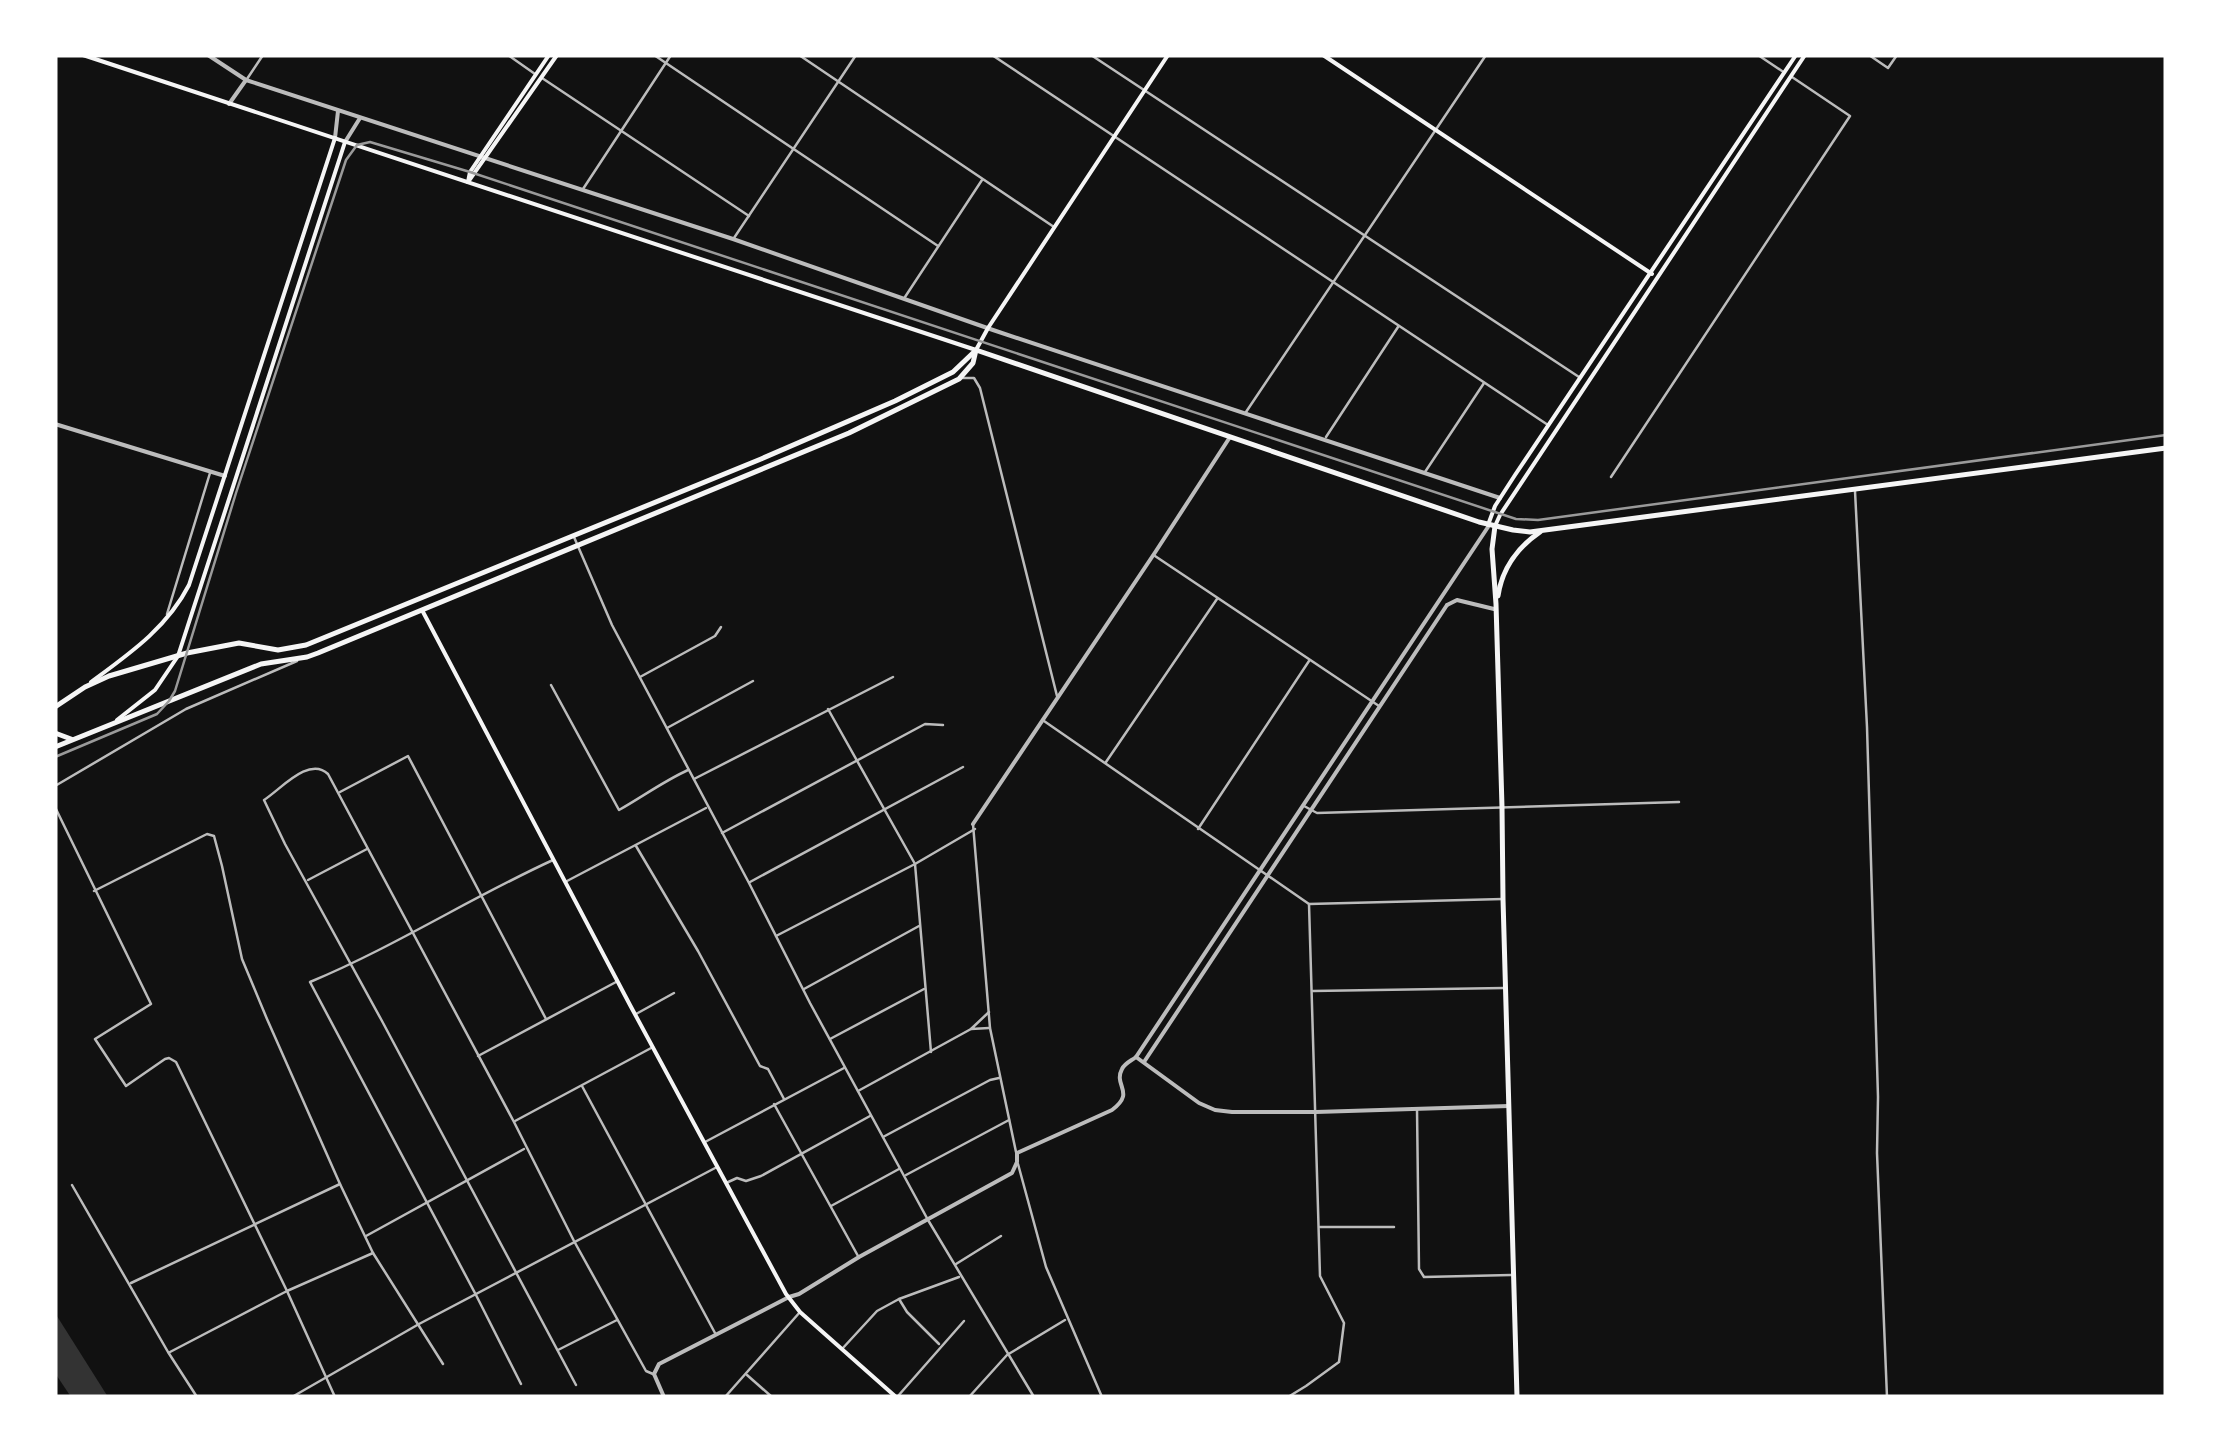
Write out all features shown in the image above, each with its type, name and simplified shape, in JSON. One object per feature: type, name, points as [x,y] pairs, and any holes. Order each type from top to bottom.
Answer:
[{"type":"main road","points":[[83,55],[976,350],[1490,526],[1522,532],[1545,530],[2166,448]]},
{"type":"main road","points":[[468,182],[549,55]]},
{"type":"main road","points":[[482,159],[558,55]]},
{"type":"main road","points":[[55,747],[261,664],[306,657],[422,610],[849,433],[959,379],[972,363],[988,328],[1168,55]]},
{"type":"main road","points":[[1323,55],[1657,277]]},
{"type":"main road","points":[[1517,1397],[1496,606],[1490,526],[1500,498],[1796,55]]},
{"type":"main road","points":[[1490,526],[1804,55]]},
{"type":"main road","points":[[1784,72],[1790,76]]},
{"type":"main road","points":[[56,707],[137,648],[177,608],[189,586],[335,138]]},
{"type":"main road","points":[[109,726],[155,690],[178,656],[345,142]]},
{"type":"main road","points":[[85,687],[178,656],[239,643],[288,650],[306,646],[895,401],[953,372],[976,350]]},
{"type":"main road","points":[[1548,425],[1556,430]]},
{"type":"main road","points":[[225,476],[234,479]]},
{"type":"main road","points":[[1500,498],[1508,503]]},
{"type":"main road","points":[[1496,606],[1504,572],[1527,542],[1545,530]]},
{"type":"main road","points":[[418,600],[635,1015],[789,1297],[800,1312],[896,1397]]},
{"type":"main road","points":[[55,733],[74,738]]},
{"type":"street","points":[[208,55],[246,80],[733,239],[1500,498]]},
{"type":"street","points":[[229,104],[263,55]]},
{"type":"street","points":[[508,55],[749,216]]},
{"type":"street","points":[[654,55],[938,246]]},
{"type":"street","points":[[582,190],[671,55]]},
{"type":"street","points":[[798,55],[1055,228]]},
{"type":"street","points":[[733,239],[856,55]]},
{"type":"street","points":[[992,55],[1548,425]]},
{"type":"street","points":[[1092,55],[1580,378]]},
{"type":"street","points":[[1245,414],[1486,55]]},
{"type":"street","points":[[1758,55],[1784,72]]},
{"type":"street","points":[[1869,55],[1888,68],[1898,55]]},
{"type":"street","points":[[1611,476],[1850,116],[1790,76]]},
{"type":"street","points":[[335,138],[338,111]]},
{"type":"street","points":[[345,142],[360,118]]},
{"type":"street","points":[[905,297],[982,179]]},
{"type":"street","points":[[1324,440],[1399,325]]},
{"type":"street","points":[[959,379],[970,376],[977,382],[1057,698]]},
{"type":"street","points":[[1425,473],[1484,382]]},
{"type":"street","points":[[55,424],[225,476]]},
{"type":"street","points":[[775,936],[915,864],[974,826],[1230,437]]},
{"type":"street","points":[[165,622],[210,472]]},
{"type":"street","points":[[1855,489],[1867,727],[1887,1397]]},
{"type":"street","points":[[1016,1153],[1121,1103],[1124,1096],[1120,1072],[1136,1056],[1490,526]]},
{"type":"street","points":[[574,536],[612,625],[845,1068],[928,1220],[1034,1397]]},
{"type":"street","points":[[1154,555],[1379,706]]},
{"type":"street","points":[[1105,763],[1218,598]]},
{"type":"street","points":[[1441,598],[1447,605]]},
{"type":"street","points":[[1144,1062],[1447,605],[1455,600],[1496,606]]},
{"type":"street","points":[[639,678],[715,636],[722,627]]},
{"type":"street","points":[[55,786],[186,710],[306,657]]},
{"type":"street","points":[[1198,828],[1310,660]]},
{"type":"street","points":[[693,780],[893,677]]},
{"type":"street","points":[[666,728],[753,680]]},
{"type":"street","points":[[551,685],[619,810],[688,770]]},
{"type":"street","points":[[828,709],[915,864],[931,1052]]},
{"type":"street","points":[[1043,720],[1309,904],[1503,899]]},
{"type":"street","points":[[721,834],[925,724],[943,725]]},
{"type":"street","points":[[338,793],[408,756],[546,1019]]},
{"type":"street","points":[[576,1384],[264,800],[294,777],[317,767],[328,774],[574,1241],[646,1370],[654,1374]]},
{"type":"street","points":[[749,882],[963,767]]},
{"type":"street","points":[[1303,805],[1317,814],[1680,802]]},
{"type":"street","points":[[55,807],[151,1004],[95,1039],[126,1086],[169,1058],[176,1062],[335,1397]]},
{"type":"street","points":[[566,882],[707,807]]},
{"type":"street","points":[[974,826],[990,1028],[1018,1162],[1037,1241],[1066,1319],[1102,1397]]},
{"type":"street","points":[[94,892],[201,837],[214,836],[242,959],[373,1252],[443,1364]]},
{"type":"street","points":[[636,846],[760,1066],[768,1069],[784,1099]]},
{"type":"street","points":[[306,881],[367,849]]},
{"type":"street","points":[[521,1384],[310,982],[351,965],[554,859]]},
{"type":"street","points":[[1288,1397],[1339,1362],[1344,1323],[1320,1276],[1309,904]]},
{"type":"street","points":[[804,989],[920,925]]},
{"type":"street","points":[[1210,946],[1217,951]]},
{"type":"street","points":[[478,1056],[617,981]]},
{"type":"street","points":[[830,1039],[926,988]]},
{"type":"street","points":[[1312,991],[1506,988]]},
{"type":"street","points":[[635,1015],[674,993]]},
{"type":"street","points":[[858,1091],[972,1030],[989,1012]]},
{"type":"street","points":[[972,1030],[990,1028]]},
{"type":"street","points":[[514,1122],[654,1047]]},
{"type":"street","points":[[1136,1056],[1199,1104],[1215,1110],[1316,1112],[1509,1106]]},
{"type":"street","points":[[704,1143],[845,1068]]},
{"type":"street","points":[[884,1137],[990,1080],[1001,1078]]},
{"type":"street","points":[[582,1086],[716,1334]]},
{"type":"street","points":[[774,1104],[859,1256]]},
{"type":"street","points":[[1417,1109],[1419,1269],[1424,1277],[1513,1275]]},
{"type":"street","points":[[726,1183],[762,1176],[871,1115]]},
{"type":"street","points":[[904,1176],[1009,1120]]},
{"type":"street","points":[[366,1236],[526,1148]]},
{"type":"street","points":[[664,1397],[655,1381],[659,1364],[799,1294],[859,1256],[1012,1174],[1018,1162]]},
{"type":"street","points":[[292,1397],[419,1324],[717,1167]]},
{"type":"street","points":[[830,1206],[900,1168]]},
{"type":"street","points":[[130,1284],[340,1184]]},
{"type":"street","points":[[72,1185],[197,1397]]},
{"type":"street","points":[[1318,1227],[1394,1227]]},
{"type":"street","points":[[954,1265],[1002,1236]]},
{"type":"street","points":[[168,1352],[373,1252]]},
{"type":"street","points":[[842,1349],[877,1311],[961,1276]]},
{"type":"street","points":[[899,1299],[940,1346]]},
{"type":"street","points":[[725,1397],[800,1312]]},
{"type":"street","points":[[969,1397],[1007,1355],[1066,1319]]},
{"type":"street","points":[[557,1350],[617,1320]]},
{"type":"street","points":[[896,1397],[964,1321]]},
{"type":"street","points":[[746,1374],[772,1397]]},
{"type":"shaded area","points":[[55,1313],[108,1397],[71,1397],[55,1373]]},
{"type":"tram line","points":[[55,757],[157,714],[175,691],[346,160],[357,145],[370,142],[1516,519],[1538,520],[2166,435]]}]
